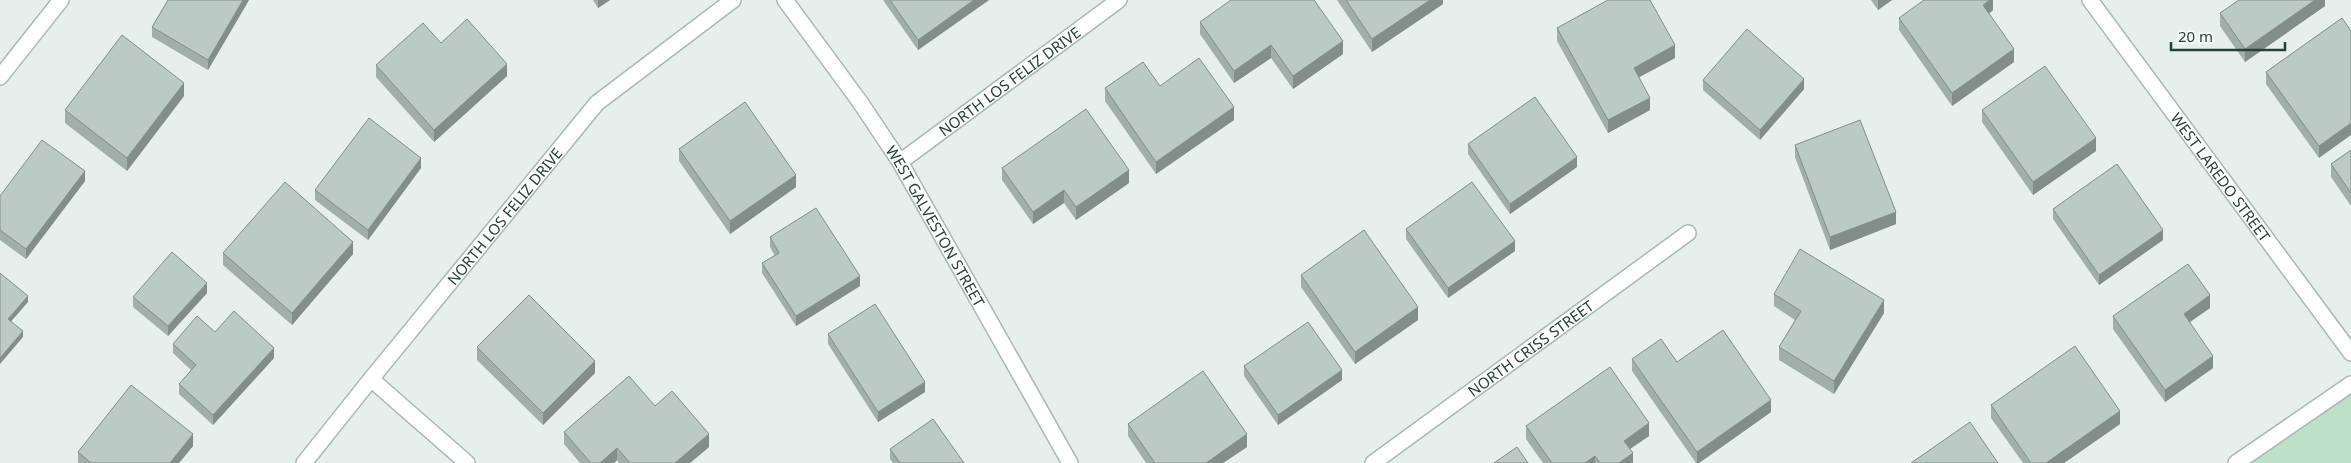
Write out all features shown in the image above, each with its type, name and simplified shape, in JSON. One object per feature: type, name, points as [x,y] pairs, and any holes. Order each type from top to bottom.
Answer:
[{"type":"street","points":[[0,76],[61,0]]},
{"type":"street","name":"NORTH LOS FELIZ DRIVE","points":[[304,463],[370,379],[597,104],[732,0]]},
{"type":"street","name":"WEST GALVESTON STREET","points":[[785,0],[849,87],[900,162],[1070,463]]},
{"type":"street","name":"NORTH LOS FELIZ DRIVE","points":[[900,162],[1119,0]]},
{"type":"street","name":"WEST LAREDO STREET","points":[[2090,0],[2351,353]]},
{"type":"street","name":"NORTH CRISS STREET","points":[[1373,463],[1688,233]]},
{"type":"street","points":[[370,379],[466,463]]},
{"type":"street","points":[[2236,463],[2351,384]]},
{"type":"green space","points":[[2351,384],[2351,463],[2236,463]]},
{"type":"building","points":[[168,0],[243,0],[208,60],[152,27]]},
{"type":"building","points":[[890,0],[974,0],[918,40]]},
{"type":"building","points":[[1231,0],[1314,0],[1343,41],[1293,76],[1271,45],[1234,71],[1200,22]]},
{"type":"building","points":[[1346,0],[1430,0],[1372,39]]},
{"type":"building","points":[[1608,0],[1650,0],[1675,45],[1634,68],[1650,98],[1608,120],[1557,28]]},
{"type":"building","points":[[1924,0],[1990,0],[1983,5],[2014,49],[1952,93],[1899,18]]},
{"type":"building","points":[[2239,0],[2315,0],[2245,49],[2220,13]]},
{"type":"building","points":[[2342,18],[2351,31],[2351,123],[2319,146],[2266,72]]},
{"type":"building","points":[[467,19],[507,64],[434,130],[376,65],[423,23],[441,43]]},
{"type":"building","points":[[1747,29],[1804,79],[1760,130],[1703,80]]},
{"type":"building","points":[[122,35],[184,83],[127,158],[65,110]]},
{"type":"building","points":[[1199,58],[1234,107],[1156,162],[1105,88],[1143,62],[1160,86]]},
{"type":"building","points":[[2045,66],[2096,138],[2033,182],[1982,110]]},
{"type":"building","points":[[1535,97],[1577,157],[1510,204],[1468,144]]},
{"type":"building","points":[[745,102],[796,175],[730,221],[679,149]]},
{"type":"building","points":[[1086,109],[1129,170],[1076,207],[1064,190],[1033,212],[1002,168]]},
{"type":"building","points":[[369,118],[421,158],[368,230],[315,190]]},
{"type":"building","points":[[1860,120],[1896,212],[1830,237],[1795,145]]},
{"type":"building","points":[[42,140],[85,171],[26,249],[0,230],[0,196]]},
{"type":"building","points":[[2351,150],[2351,193],[2331,164]]},
{"type":"building","points":[[2117,164],[2163,230],[2099,275],[2053,209]]},
{"type":"building","points":[[285,182],[353,242],[292,313],[223,253]]},
{"type":"building","points":[[1472,182],[1515,241],[1448,288],[1406,229]]},
{"type":"building","points":[[816,208],[860,276],[796,316],[762,263],[779,253],[770,237]]},
{"type":"building","points":[[1364,230],[1418,307],[1355,352],[1301,275]]},
{"type":"building","points":[[1800,249],[1884,300],[1834,381],[1779,347],[1801,311],[1774,294]]},
{"type":"building","points":[[172,252],[207,283],[168,326],[133,297]]},
{"type":"building","points":[[2188,264],[2210,295],[2184,314],[2213,356],[2165,390],[2113,316]]},
{"type":"building","points":[[0,273],[28,296],[8,319],[23,331],[0,358]]},
{"type":"building","points":[[529,295],[595,361],[543,413],[477,347]]},
{"type":"building","points":[[875,304],[925,382],[878,412],[828,334]]},
{"type":"building","points":[[234,311],[274,348],[213,415],[179,384],[196,365],[173,344],[197,316],[215,332]]},
{"type":"building","points":[[1308,322],[1342,370],[1278,415],[1244,366]]},
{"type":"building","points":[[1723,330],[1771,400],[1697,452],[1632,359],[1661,339],[1677,362]]},
{"type":"building","points":[[2075,346],[2120,411],[2046,463],[2031,463],[1991,405]]},
{"type":"building","points":[[1610,367],[1649,423],[1624,441],[1633,453],[1619,463],[1600,463],[1595,456],[1585,463],[1552,463],[1526,426]]},
{"type":"building","points":[[1203,371],[1247,434],[1206,463],[1155,463],[1128,424]]},
{"type":"building","points":[[629,376],[655,406],[672,391],[709,434],[675,463],[630,463],[617,448],[600,463],[591,463],[564,432]]},
{"type":"building","points":[[131,385],[193,434],[170,463],[91,463],[78,452]]},
{"type":"building","points":[[933,419],[964,463],[900,463],[890,449]]},
{"type":"building","points":[[1970,422],[1998,463],[1911,463]]},
{"type":"building","points":[[1517,447],[1528,463],[1494,463]]}]
